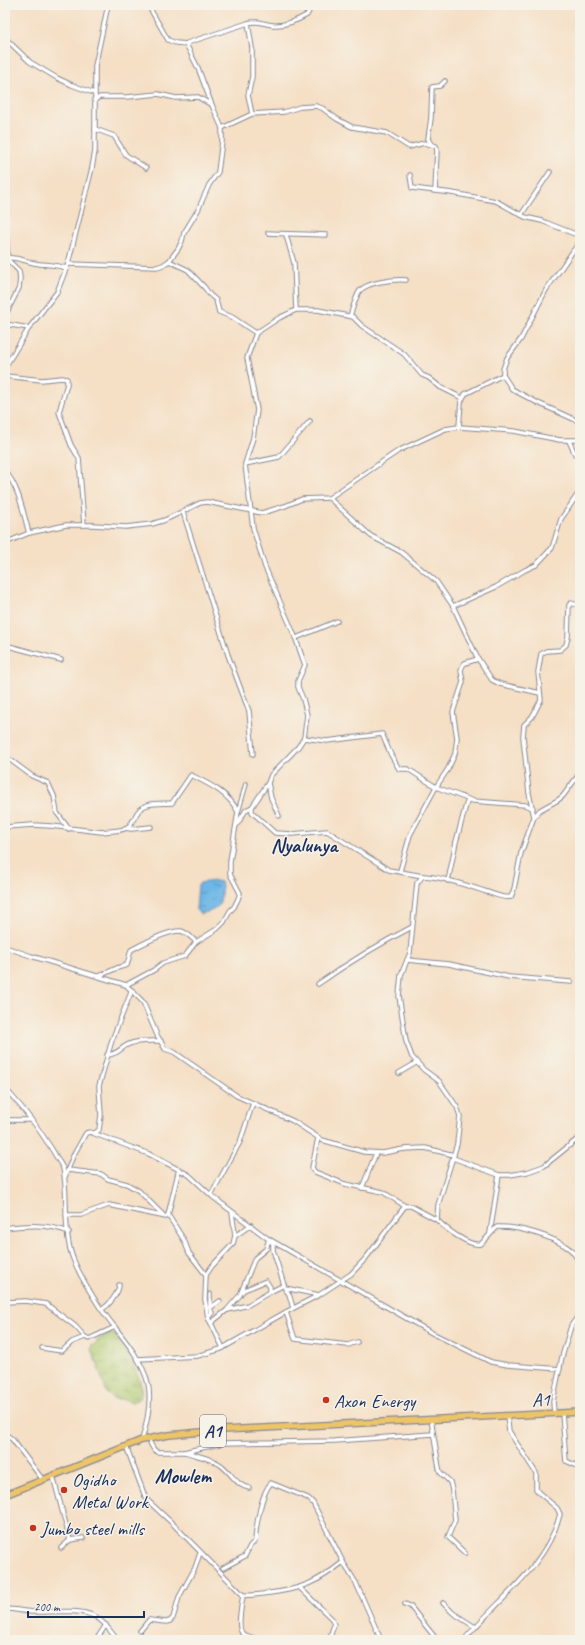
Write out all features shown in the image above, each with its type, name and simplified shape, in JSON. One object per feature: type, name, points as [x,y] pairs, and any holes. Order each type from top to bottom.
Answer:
[{"type":"highway","name":"A1","points":[[5,1495],[126,1446],[145,1440],[214,1431],[431,1418],[580,1412]]},
{"type":"street","points":[[5,367],[29,328],[57,292],[67,266],[95,151],[95,66],[108,5]]},
{"type":"street","points":[[148,5],[168,40],[186,44],[188,42],[248,23],[258,21],[275,25],[288,22],[307,15],[310,9],[309,5]]},
{"type":"street","points":[[248,23],[252,48],[252,77],[248,95],[252,114]]},
{"type":"street","points":[[5,38],[30,62],[62,81],[94,93]]},
{"type":"street","points":[[7,257],[19,258],[40,264],[67,266],[157,266],[163,265],[169,261],[180,245],[184,233],[198,210],[209,185],[218,172],[222,141],[222,128],[186,44]]},
{"type":"street","points":[[431,144],[428,139],[431,118],[432,87],[440,86],[445,81]]},
{"type":"street","points":[[94,100],[100,97],[127,97],[163,94],[176,98],[198,97],[212,105]]},
{"type":"street","points":[[222,128],[252,114],[284,112],[300,107],[316,106],[322,108],[337,119],[352,127],[387,133],[409,147],[414,147],[421,144],[431,144],[436,146],[435,191]]},
{"type":"street","points":[[95,129],[114,136],[126,155],[146,168]]},
{"type":"street","points":[[521,215],[550,172]]},
{"type":"street","points":[[410,176],[412,188],[496,202],[521,215],[564,228],[580,236]]},
{"type":"street","points":[[5,191],[5,213]]},
{"type":"street","points":[[5,219],[7,257],[11,264],[19,271],[20,278],[19,288],[6,314],[5,324],[29,328]]},
{"type":"street","points":[[268,233],[286,235],[301,233],[326,235]]},
{"type":"street","points":[[286,235],[294,263],[296,310]]},
{"type":"street","points":[[580,241],[546,290],[519,343],[507,358],[503,369],[503,375],[512,389],[538,404],[580,422]]},
{"type":"street","points":[[169,261],[188,270],[216,300],[219,312],[232,317],[256,332]]},
{"type":"street","points":[[350,316],[359,292],[363,287],[394,279],[406,280]]},
{"type":"street","points":[[236,826],[246,810],[252,807],[272,775],[298,747],[304,738],[306,715],[303,699],[298,687],[298,681],[305,665],[296,638],[265,567],[253,528],[245,464],[253,438],[256,410],[247,358],[256,332],[288,312],[296,310],[309,309],[350,316],[355,318],[362,326],[381,340],[404,354],[422,375],[429,378],[440,388],[462,398]]},
{"type":"street","points":[[459,427],[462,398],[465,394],[503,375]]},
{"type":"street","points":[[5,376],[42,380],[67,379],[59,412],[71,445],[79,458],[84,525]]},
{"type":"street","points":[[245,464],[279,457],[310,421]]},
{"type":"street","points":[[5,543],[29,532],[66,525],[113,527],[144,525],[158,522],[207,502],[262,513],[302,499],[329,498],[398,451],[445,429],[459,427],[514,431],[569,441],[580,440]]},
{"type":"street","points":[[569,441],[580,461]]},
{"type":"street","points":[[5,471],[14,485],[20,500],[29,532]]},
{"type":"street","points":[[453,606],[496,587],[525,570],[536,566],[552,548],[561,520],[580,491]]},
{"type":"street","points":[[329,498],[371,536],[401,552],[430,575],[453,606],[478,659],[490,677],[496,682],[519,689],[540,693]]},
{"type":"street","points":[[183,512],[228,655],[249,711],[253,754]]},
{"type":"street","points":[[534,817],[529,793],[523,729],[526,722],[536,712],[541,700],[538,672],[540,656],[546,651],[560,650],[566,645],[568,637],[569,606],[571,603],[580,606]]},
{"type":"street","points":[[296,638],[337,621]]},
{"type":"street","points":[[5,645],[61,660]]},
{"type":"street","points":[[400,871],[410,835],[455,754],[457,738],[453,712],[463,682],[461,670],[465,663],[478,659]]},
{"type":"street","points":[[304,738],[327,740],[382,734],[399,769],[408,769],[436,787],[468,800],[476,802],[525,804],[533,808]]},
{"type":"street","points":[[5,756],[32,776],[50,785],[57,812],[69,829]]},
{"type":"street","points":[[252,807],[252,812],[275,833],[292,834],[327,831],[389,870],[448,881],[503,897],[511,897],[521,853],[534,817],[540,810],[563,796],[580,773]]},
{"type":"street","points":[[126,828],[134,820],[141,807],[149,804],[172,803],[191,775],[223,792],[235,804],[238,812]]},
{"type":"street","points":[[268,783],[271,798],[279,816]]},
{"type":"street","points":[[126,985],[154,970],[163,963],[185,956],[196,942],[217,929],[224,922],[238,899],[240,893],[230,874],[230,868],[238,812],[246,784]]},
{"type":"street","points":[[448,881],[456,842],[468,800]]},
{"type":"street","points":[[5,827],[33,825],[102,832],[126,828],[151,828]]},
{"type":"street","points":[[423,876],[417,883],[410,953],[401,975],[399,996],[406,1041],[416,1063],[439,1081],[456,1107],[460,1116],[457,1144],[438,1205],[437,1220]]},
{"type":"street","points":[[318,984],[347,964],[412,927]]},
{"type":"street","points":[[99,976],[127,965],[131,950],[168,934],[180,931],[189,934],[196,942]]},
{"type":"street","points":[[5,947],[126,985],[143,1002],[165,1049],[174,1052],[237,1096],[293,1121],[318,1138],[364,1152],[376,1153],[425,1148],[499,1175],[527,1172],[544,1166],[580,1137]]},
{"type":"street","points":[[407,960],[449,964],[509,977],[571,982]]},
{"type":"street","points":[[95,1133],[99,1130],[101,1115],[99,1086],[107,1055],[132,990]]},
{"type":"street","points":[[107,1055],[116,1054],[130,1044],[144,1041],[161,1041]]},
{"type":"street","points":[[399,1073],[416,1063]]},
{"type":"street","points":[[5,1088],[20,1104],[63,1168],[65,1177],[66,1215],[69,1242],[74,1261],[102,1309],[138,1359],[148,1384],[145,1440],[154,1450],[158,1452],[184,1452],[223,1443],[334,1441],[433,1434]]},
{"type":"street","points":[[211,1195],[240,1142],[254,1103]]},
{"type":"street","points":[[5,1120],[31,1120]]},
{"type":"street","points":[[65,1177],[83,1135],[90,1132],[150,1154],[189,1175],[211,1195],[269,1239],[343,1280],[432,1333],[491,1362],[560,1369]]},
{"type":"street","points":[[318,1138],[312,1168],[315,1172],[345,1184],[383,1192],[405,1206],[410,1206],[437,1220],[472,1244],[481,1244],[497,1227],[516,1228],[561,1244],[572,1251],[580,1263]]},
{"type":"street","points":[[362,1188],[376,1153]]},
{"type":"street","points":[[167,1216],[179,1169]]},
{"type":"street","points":[[68,1170],[101,1174],[139,1191],[167,1216],[184,1240],[189,1253],[206,1275]]},
{"type":"street","points":[[490,1233],[499,1175]]},
{"type":"street","points":[[66,1215],[81,1215],[110,1205],[167,1216]]},
{"type":"street","points":[[138,1359],[197,1356],[223,1348],[293,1308],[320,1295],[351,1274],[366,1258],[405,1206]]},
{"type":"street","points":[[223,1348],[208,1318],[205,1299],[206,1275],[212,1266],[233,1244],[236,1232],[232,1211]]},
{"type":"street","points":[[5,1228],[29,1224],[48,1226],[69,1232]]},
{"type":"street","points":[[235,1236],[251,1225]]},
{"type":"street","points":[[269,1239],[273,1244],[273,1250],[284,1286],[289,1294],[293,1308]]},
{"type":"street","points":[[240,1295],[255,1258],[266,1249],[269,1239]]},
{"type":"street","points":[[211,1323],[227,1310],[244,1290],[266,1281],[270,1287],[270,1292]]},
{"type":"street","points":[[102,1309],[108,1305],[117,1294],[120,1285]]},
{"type":"street","points":[[227,1310],[248,1305],[270,1292],[284,1286],[320,1295]]},
{"type":"street","points":[[208,1318],[212,1313],[210,1308],[210,1294]]},
{"type":"street","points":[[5,1302],[26,1301],[46,1304],[75,1326],[84,1337]]},
{"type":"street","points":[[210,1308],[220,1301]]},
{"type":"street","points":[[286,1312],[296,1338],[348,1345],[357,1342]]},
{"type":"street","points":[[554,1413],[553,1401],[571,1326],[580,1312]]},
{"type":"street","points":[[42,1348],[62,1352],[72,1342],[84,1337],[91,1338],[115,1327]]},
{"type":"street","points":[[562,1413],[566,1460],[580,1467]]},
{"type":"street","points":[[464,1640],[475,1627],[498,1606],[536,1562],[547,1546],[560,1514],[559,1510],[536,1489],[536,1473],[509,1431],[507,1416]]},
{"type":"street","points":[[431,1418],[440,1472],[450,1482],[452,1490],[455,1520],[448,1537],[465,1553]]},
{"type":"street","points":[[5,1434],[12,1439],[43,1480]]},
{"type":"street","points":[[126,1446],[146,1499],[173,1524],[243,1595],[300,1588],[318,1580],[343,1562]]},
{"type":"street","points":[[184,1452],[214,1461],[222,1466],[240,1484],[248,1488]]},
{"type":"street","points":[[53,1476],[70,1540]]},
{"type":"street","points":[[222,1568],[244,1556],[255,1541],[259,1512],[269,1484],[271,1483],[311,1500],[316,1507],[343,1562],[356,1583],[381,1640]]},
{"type":"street","points":[[61,1548],[70,1540],[83,1538]]},
{"type":"street","points":[[140,1631],[149,1620],[170,1621],[176,1610],[179,1597],[195,1568],[200,1552]]},
{"type":"street","points":[[300,1588],[332,1619],[334,1625],[329,1640]]},
{"type":"street","points":[[243,1595],[239,1620],[241,1629],[244,1634],[256,1639]]},
{"type":"street","points":[[443,1603],[454,1613],[475,1627]]},
{"type":"street","points":[[405,1604],[410,1606],[437,1640]]},
{"type":"street","points":[[5,1609],[32,1612],[54,1611],[87,1613],[100,1619],[118,1640]]},
{"type":"street","points":[[96,1640],[106,1625]]},
{"type":"green space","points":[[109,1334],[116,1336],[129,1357],[140,1383],[140,1397],[132,1402],[124,1399],[113,1399],[107,1393],[98,1368],[99,1365],[95,1360],[91,1349],[92,1345],[95,1345],[98,1340]]},
{"type":"water","points":[[215,881],[221,882],[222,885],[219,904],[213,910],[201,914],[196,910],[198,885],[200,883]]},
{"type":"place","name":"Axon Energy","points":[[326,1400]]},
{"type":"place","name":"Ogidho Metal Work","points":[[64,1490]]},
{"type":"place","name":"Jumbo steel mills","points":[[33,1528]]},
{"type":"district","name":"Nyalunya","points":[[304,845]]},
{"type":"district","name":"Mowlem","points":[[183,1476]]}]
